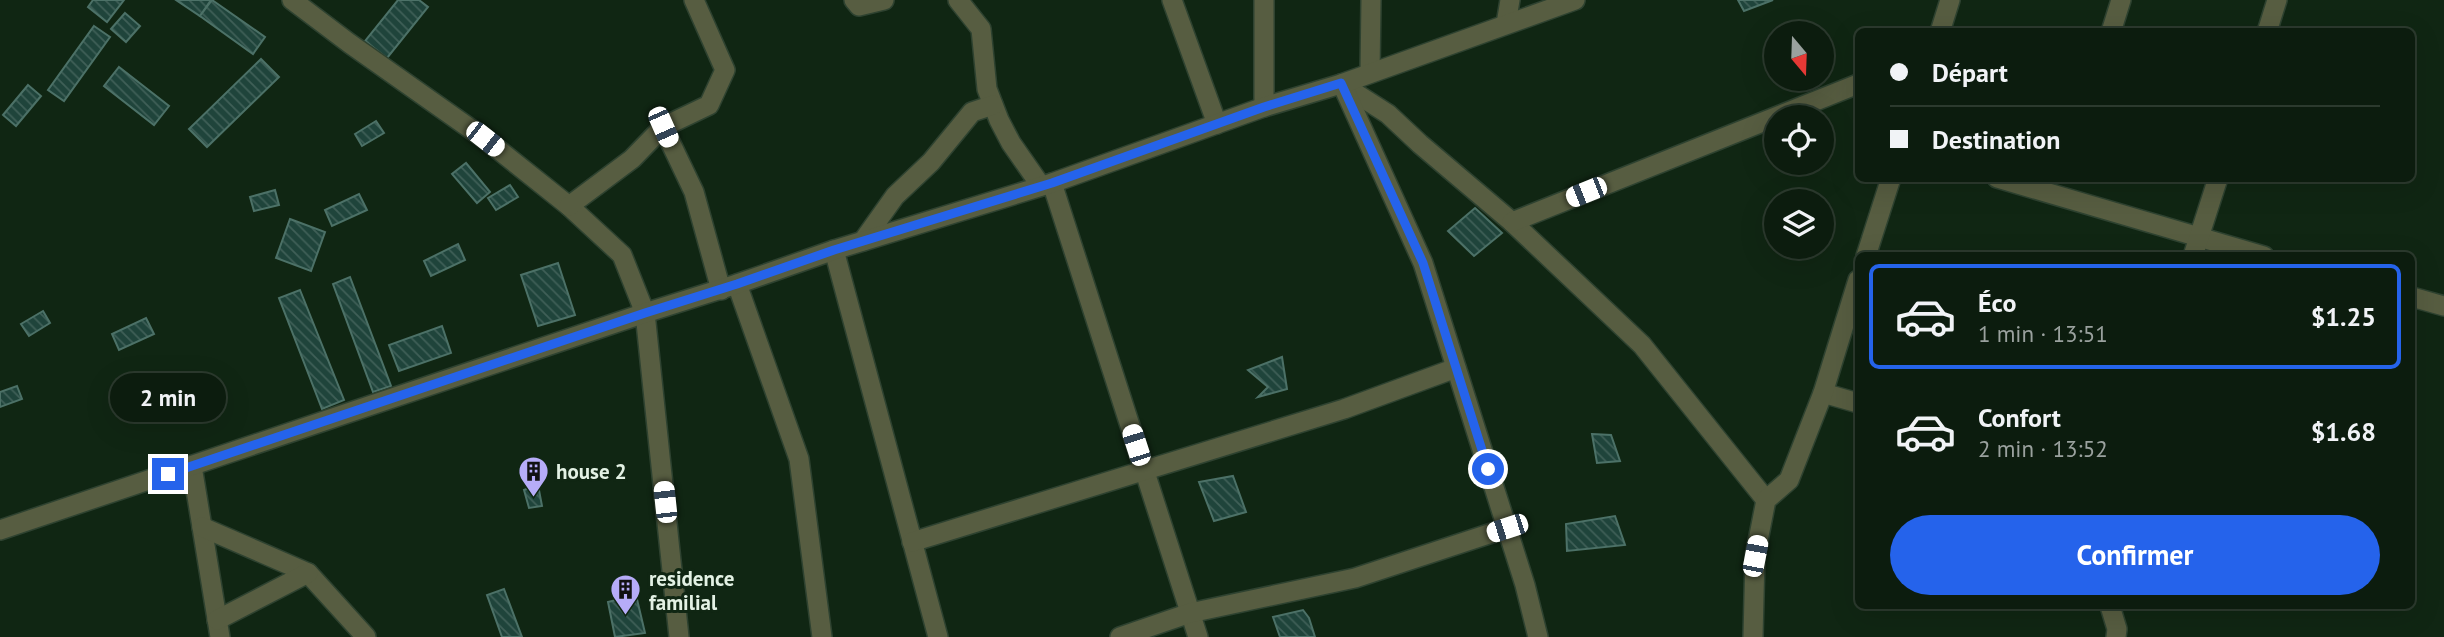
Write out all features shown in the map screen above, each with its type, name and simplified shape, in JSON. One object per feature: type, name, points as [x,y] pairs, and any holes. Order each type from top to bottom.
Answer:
[{"type":"street","points":[[292,0],[485,139],[569,206],[622,255],[645,313],[679,637]]},
{"type":"street","points":[[569,206],[632,159],[663,127],[709,105],[725,70],[694,0]]},
{"type":"street","points":[[854,0],[859,6],[884,0]]},
{"type":"street","points":[[958,0],[981,29],[986,89],[1011,143],[1047,184],[1198,637]]},
{"type":"street","points":[[1172,0],[1217,124]]},
{"type":"street","points":[[1264,0],[1264,107]]},
{"type":"street","points":[[1370,73],[1371,0]]},
{"type":"street","points":[[1506,24],[1510,0]]},
{"type":"street","points":[[0,530],[834,250],[1047,184],[1575,0]]},
{"type":"street","points":[[1941,28],[1950,0]]},
{"type":"street","points":[[2111,28],[2121,0]]},
{"type":"street","points":[[2268,28],[2277,0]]},
{"type":"street","points":[[1341,83],[1388,114],[1512,222],[1642,345],[1766,500]]},
{"type":"street","points":[[1341,83],[1423,263],[1525,585],[1538,637]]},
{"type":"street","points":[[1512,222],[1855,85]]},
{"type":"street","points":[[863,241],[895,196],[931,162],[972,112],[993,105]]},
{"type":"street","points":[[663,127],[694,192],[729,287],[799,459],[822,637]]},
{"type":"street","points":[[1867,252],[1890,182]]},
{"type":"street","points":[[2024,182],[2057,187],[2196,246],[2237,252]]},
{"type":"street","points":[[2196,246],[2217,182]]},
{"type":"street","points":[[834,250],[937,637]]},
{"type":"street","points":[[1753,637],[1755,556],[1766,500],[1789,480],[1823,393],[1855,290]]},
{"type":"street","points":[[2415,298],[2444,306]]},
{"type":"street","points":[[912,542],[1343,410],[1456,368]]},
{"type":"street","points":[[1823,393],[1855,402]]},
{"type":"street","points":[[192,466],[218,629],[307,573]]},
{"type":"street","points":[[201,527],[307,573],[366,637]]},
{"type":"street","points":[[1120,637],[1190,613],[1355,578],[1507,528]]},
{"type":"street","points":[[2111,609],[2117,629],[2116,637]]},
{"type":"building","points":[[93,0],[124,0],[107,22],[88,7]]},
{"type":"building","points":[[176,0],[211,0],[200,16]]},
{"type":"building","points":[[212,0],[265,37],[253,54],[200,16]]},
{"type":"building","points":[[398,0],[419,0],[428,7],[387,58],[365,41]]},
{"type":"building","points":[[1738,0],[1773,0],[1744,11]]},
{"type":"building","points":[[125,13],[140,26],[126,42],[111,29]]},
{"type":"building","points":[[94,26],[110,37],[64,101],[48,90]]},
{"type":"building","points":[[261,59],[279,77],[207,147],[189,129]]},
{"type":"building","points":[[119,67],[169,106],[154,125],[104,86]]},
{"type":"building","points":[[28,85],[41,96],[16,126],[3,115]]},
{"type":"building","points":[[376,121],[384,133],[362,146],[355,134]]},
{"type":"building","points":[[466,163],[490,192],[477,203],[452,174]]},
{"type":"building","points":[[510,185],[518,197],[496,210],[488,198]]},
{"type":"building","points":[[275,190],[279,205],[254,211],[250,197]]},
{"type":"building","points":[[359,194],[367,210],[332,226],[325,210]]},
{"type":"building","points":[[1475,208],[1502,233],[1474,256],[1448,231]]},
{"type":"building","points":[[290,219],[325,232],[311,271],[276,258]]},
{"type":"building","points":[[458,244],[465,260],[431,276],[424,261]]},
{"type":"building","points":[[558,263],[575,315],[538,326],[521,275]]},
{"type":"building","points":[[350,277],[391,386],[373,392],[333,284]]},
{"type":"building","points":[[300,290],[344,400],[322,409],[279,298]]},
{"type":"building","points":[[43,311],[50,323],[29,336],[21,324]]},
{"type":"building","points":[[146,318],[154,334],[119,350],[112,334]]},
{"type":"building","points":[[442,326],[451,353],[399,371],[389,345]]},
{"type":"building","points":[[1282,357],[1287,389],[1258,397],[1268,387],[1248,370]]},
{"type":"building","points":[[17,386],[22,399],[0,407],[0,392]]},
{"type":"building","points":[[1592,434],[1611,435],[1620,461],[1597,463]]},
{"type":"building","points":[[1233,476],[1246,512],[1214,521],[1199,482]]},
{"type":"building","name":"house 2","points":[[538,485],[542,506],[529,508],[524,490]]},
{"type":"building","points":[[1615,516],[1625,545],[1567,551],[1566,524]]},
{"type":"building","points":[[504,589],[522,637],[502,637],[487,595]]},
{"type":"building","name":"residence familial","points":[[636,595],[645,633],[615,637],[608,602]]},
{"type":"building","points":[[1303,610],[1309,618],[1315,637],[1280,637],[1273,617]]},
{"type":"place","name":"house 2","points":[[533,498]]},
{"type":"place","name":"residence familial","points":[[626,617]]},
{"type":"route","points":[[168,474],[834,250],[1052,183],[1264,107],[1341,83],[1423,263],[1488,469]]}]
